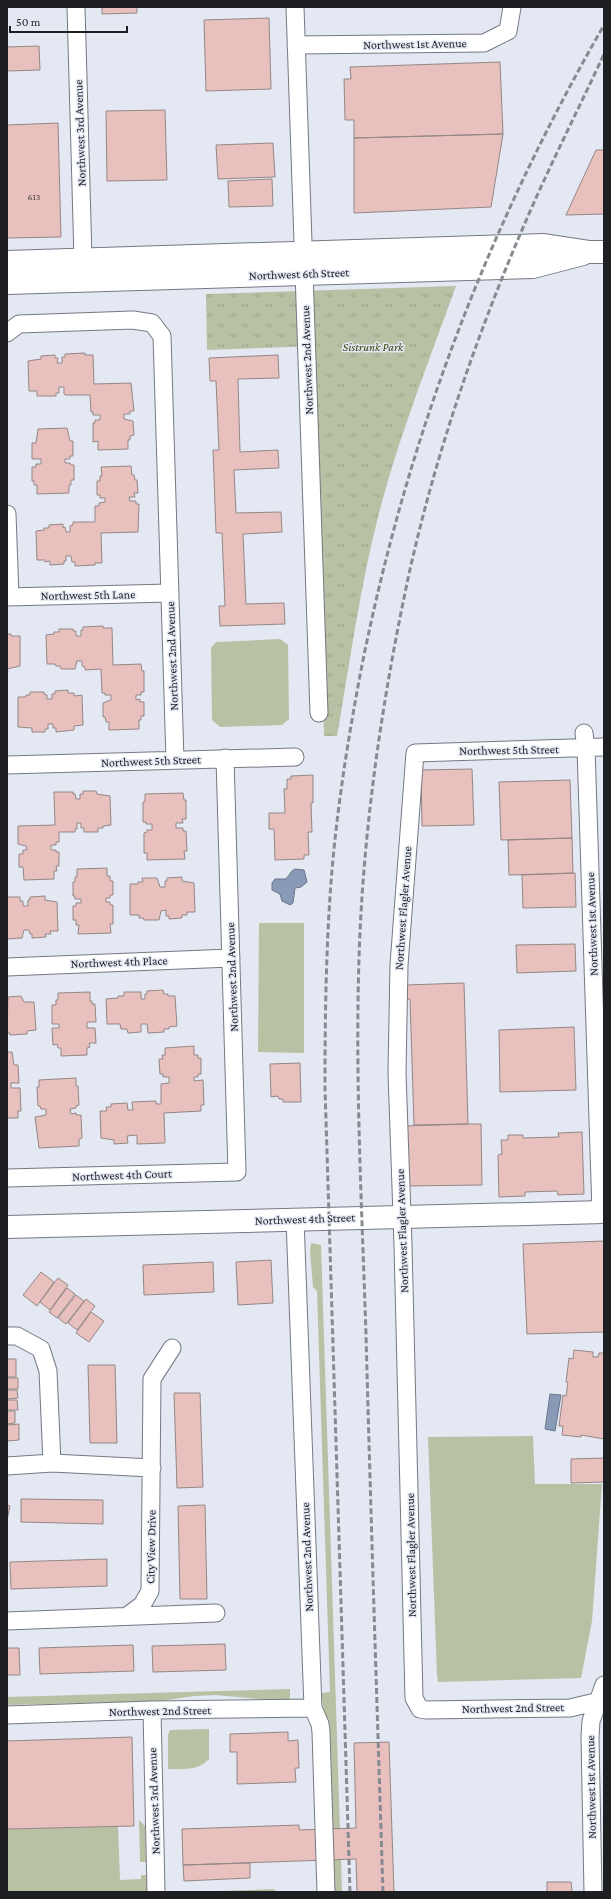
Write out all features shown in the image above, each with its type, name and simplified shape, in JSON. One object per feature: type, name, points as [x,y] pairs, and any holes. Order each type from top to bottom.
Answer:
[{"type":"street","name":"Northwest 3rd Avenue","points":[[76,7],[83,259]]},
{"type":"street","name":"Northwest 2nd Avenue","points":[[295,7],[319,713]]},
{"type":"street","name":"Northwest 1st Avenue","points":[[296,45],[484,43],[508,30],[512,7]]},
{"type":"street","name":"Northwest 6th Street","points":[[7,262],[544,245],[597,252]]},
{"type":"street","name":"Northwest 6th Street","points":[[7,283],[534,267],[597,252]]},
{"type":"street","name":"Northwest 2nd Avenue","points":[[7,333],[19,324],[133,320],[152,322],[162,336],[175,760]]},
{"type":"street","points":[[7,514],[9,597]]},
{"type":"street","name":"Northwest 5th Lane","points":[[9,597],[170,593]]},
{"type":"street","name":"Northwest 1st Avenue","points":[[585,740],[602,1212]]},
{"type":"street","name":"Northwest 5th Street","points":[[415,753],[585,740],[604,747]]},
{"type":"street","name":"Northwest Flagler Avenue","points":[[415,753],[399,965],[397,1073],[414,1698],[420,1709]]},
{"type":"street","name":"Northwest 5th Street","points":[[7,765],[295,757]]},
{"type":"street","name":"Northwest 2nd Avenue","points":[[225,758],[237,1172]]},
{"type":"street","name":"Northwest 4th Place","points":[[7,966],[231,958]]},
{"type":"street","name":"Northwest 4th Court","points":[[7,1178],[237,1172]]},
{"type":"street","name":"Northwest 4th Street","points":[[7,1227],[602,1212]]},
{"type":"street","name":"Northwest 2nd Avenue","points":[[295,1219],[312,1708],[320,1724],[321,1732],[326,1892]]},
{"type":"street","points":[[7,1336],[17,1336],[41,1349],[48,1371],[52,1463]]},
{"type":"street","name":"City View Drive","points":[[127,1616],[142,1605],[150,1591],[152,1379],[172,1348]]},
{"type":"street","points":[[7,1466],[52,1463],[152,1468]]},
{"type":"street","points":[[7,1621],[216,1613]]},
{"type":"street","name":"Northwest 1st Avenue","points":[[593,1892],[590,1737],[591,1721],[601,1701],[604,1685]]},
{"type":"street","name":"Northwest 2nd Street","points":[[420,1709],[570,1708],[601,1701]]},
{"type":"street","name":"Northwest 2nd Street","points":[[7,1715],[152,1710],[312,1708]]},
{"type":"street","name":"Northwest 3rd Avenue","points":[[152,1710],[156,1892]]},
{"type":"green space","name":"Sistrunk Park","points":[[456,286],[405,427],[379,513],[361,596],[337,736],[324,736],[315,346],[207,350],[206,294]]},
{"type":"green space","points":[[280,639],[288,645],[289,719],[282,725],[220,727],[212,720],[211,648],[216,642]]},
{"type":"green space","points":[[259,923],[304,923],[304,1053],[258,1052]]},
{"type":"green space","points":[[311,1243],[321,1245],[342,1892],[334,1892],[330,1725],[324,1710],[321,1693],[330,1692],[317,1291],[313,1287],[310,1251]]},
{"type":"green space","points":[[533,1436],[535,1484],[602,1484],[592,1621],[581,1678],[438,1682],[428,1437]]},
{"type":"green space","points":[[290,1689],[290,1700],[270,1700],[216,1695],[194,1696],[161,1701],[7,1705],[7,1697]]},
{"type":"green space","points":[[209,1729],[209,1759],[205,1763],[200,1766],[185,1769],[168,1769],[168,1735],[170,1730]]},
{"type":"green space","points":[[139,1820],[145,1826],[146,1862],[140,1862]]},
{"type":"green space","points":[[118,1826],[120,1880],[141,1879],[141,1875],[147,1875],[147,1892],[7,1892],[7,1829]]},
{"type":"green space","points":[[273,1889],[277,1892],[219,1892],[222,1891]]},
{"type":"water","points":[[295,869],[304,870],[307,882],[301,887],[295,888],[293,903],[290,905],[282,901],[280,894],[272,890],[272,883],[275,879],[286,879]]},
{"type":"water","points":[[550,1394],[561,1395],[555,1431],[545,1429]]},
{"type":"building","points":[[102,7],[137,7],[137,13],[102,14]]},
{"type":"building","points":[[269,18],[271,89],[206,91],[204,20]]},
{"type":"building","points":[[39,46],[40,70],[7,71],[7,47]]},
{"type":"building","points":[[500,62],[503,134],[354,138],[354,120],[345,120],[344,79],[351,79],[350,67]]},
{"type":"building","points":[[165,110],[167,180],[107,181],[106,111]]},
{"type":"building","points":[[58,123],[61,237],[7,238],[7,125]]},
{"type":"building","points":[[503,134],[491,207],[354,213],[354,138]]},
{"type":"building","points":[[273,143],[275,177],[218,179],[216,145]]},
{"type":"building","points":[[596,150],[604,150],[604,214],[566,215]]},
{"type":"building","points":[[272,179],[273,206],[229,207],[228,181]]},
{"type":"building","points":[[85,353],[85,355],[93,355],[94,384],[131,383],[134,411],[130,411],[130,414],[124,414],[124,419],[133,421],[134,435],[130,436],[130,440],[128,440],[128,449],[98,450],[98,441],[93,442],[93,423],[95,423],[95,420],[100,420],[100,415],[93,415],[93,412],[91,412],[90,395],[66,395],[64,394],[64,387],[59,387],[59,393],[56,393],[56,396],[37,396],[37,391],[29,391],[28,361],[41,359],[41,356],[55,355],[55,358],[58,358],[57,363],[62,363],[62,357],[65,357],[65,354]]},
{"type":"building","points":[[278,355],[279,378],[238,379],[240,452],[278,450],[279,468],[234,470],[236,513],[281,512],[282,532],[243,534],[246,604],[284,603],[285,624],[220,626],[219,606],[225,606],[222,533],[216,533],[213,450],[219,450],[216,381],[210,381],[209,358]]},
{"type":"building","points":[[67,428],[70,441],[73,441],[73,456],[70,456],[70,459],[65,459],[65,463],[74,465],[74,480],[71,480],[71,485],[69,485],[69,493],[37,494],[37,485],[34,485],[34,481],[32,481],[32,467],[36,467],[36,464],[41,464],[41,459],[32,459],[32,443],[36,443],[38,429]]},
{"type":"building","points":[[131,466],[132,475],[134,475],[135,480],[137,480],[138,493],[134,493],[135,497],[129,497],[130,501],[136,501],[136,504],[139,504],[138,532],[101,533],[102,563],[95,563],[95,565],[75,566],[75,562],[72,562],[71,556],[66,556],[66,561],[64,561],[64,564],[50,565],[50,561],[45,562],[45,560],[37,560],[36,531],[49,528],[49,525],[63,524],[63,528],[65,527],[66,532],[70,532],[70,526],[73,525],[73,522],[95,522],[95,506],[99,506],[99,503],[105,502],[105,498],[100,498],[100,495],[97,495],[97,481],[100,481],[100,476],[102,476],[101,467]]},
{"type":"building","points":[[103,626],[103,628],[112,628],[113,665],[141,664],[142,671],[144,671],[144,692],[141,692],[141,695],[136,695],[136,700],[140,699],[140,702],[144,702],[144,716],[141,716],[141,720],[139,720],[139,729],[109,730],[109,722],[106,722],[105,717],[103,717],[103,703],[111,700],[111,695],[105,695],[105,693],[102,693],[101,669],[85,670],[85,667],[82,666],[82,661],[77,661],[75,669],[61,669],[60,666],[56,666],[55,664],[47,664],[46,635],[59,632],[59,629],[73,629],[73,631],[76,631],[76,636],[81,636],[81,630],[83,630],[83,627]]},
{"type":"building","points":[[7,634],[11,634],[11,636],[20,636],[20,666],[7,669]]},
{"type":"building","points":[[68,690],[68,693],[74,693],[74,696],[82,695],[83,725],[74,726],[74,730],[56,732],[56,728],[53,728],[53,724],[48,724],[48,729],[45,729],[45,732],[32,732],[32,728],[18,727],[18,697],[26,697],[26,695],[30,695],[30,692],[44,692],[44,694],[47,695],[47,699],[52,699],[52,694],[55,694],[55,691]]},
{"type":"building","points":[[472,769],[474,825],[422,826],[421,770]]},
{"type":"building","points":[[313,775],[313,803],[311,803],[312,832],[308,832],[309,855],[304,855],[304,859],[275,860],[274,829],[269,829],[269,813],[285,813],[284,789],[287,789],[287,779],[291,779],[291,776]]},
{"type":"building","points":[[570,780],[572,838],[501,840],[499,782]]},
{"type":"building","points":[[83,791],[96,791],[97,794],[110,796],[111,825],[98,828],[98,832],[84,832],[84,828],[81,828],[81,823],[77,823],[77,829],[75,829],[75,832],[59,832],[59,842],[56,842],[56,845],[51,845],[51,850],[56,850],[56,852],[59,852],[59,866],[56,866],[57,871],[54,871],[54,879],[24,880],[23,867],[19,867],[19,854],[23,854],[23,850],[27,850],[26,846],[18,844],[18,826],[55,825],[54,792],[73,792],[76,799],[80,799],[80,794],[83,794]]},
{"type":"building","points":[[183,793],[184,800],[186,800],[186,819],[182,819],[183,823],[176,823],[176,828],[183,828],[183,831],[186,831],[187,851],[184,851],[185,859],[147,860],[147,853],[144,853],[144,833],[147,832],[147,830],[152,830],[152,824],[146,824],[146,822],[143,822],[143,802],[145,802],[145,794]]},
{"type":"building","points":[[572,838],[573,873],[509,875],[508,840]]},
{"type":"building","points":[[107,868],[107,876],[110,876],[110,881],[113,881],[113,895],[110,895],[110,898],[106,898],[106,902],[110,902],[110,905],[113,905],[113,924],[110,924],[111,933],[78,934],[79,925],[76,925],[76,920],[73,920],[73,906],[76,906],[76,903],[81,903],[81,899],[75,899],[75,896],[73,896],[73,882],[75,882],[75,877],[77,877],[77,869]]},
{"type":"building","points":[[575,873],[576,907],[523,908],[522,875]]},
{"type":"building","points":[[182,877],[182,881],[194,883],[195,912],[187,912],[187,915],[182,915],[182,918],[169,919],[169,916],[166,916],[166,910],[161,911],[159,920],[144,920],[143,918],[139,918],[139,915],[130,915],[130,884],[138,884],[138,882],[143,882],[142,878],[157,878],[160,887],[165,887],[165,881],[167,881],[167,878]]},
{"type":"building","points":[[45,896],[45,900],[57,902],[58,931],[50,931],[51,934],[45,934],[46,937],[32,938],[32,934],[30,934],[29,930],[24,930],[22,938],[7,939],[7,897],[20,897],[20,901],[23,901],[23,906],[28,906],[28,900],[30,900],[30,897]]},
{"type":"building","points":[[575,944],[576,971],[517,973],[516,945]]},
{"type":"building","points":[[464,983],[468,1124],[414,1125],[410,999],[406,999],[406,985]]},
{"type":"building","points":[[163,990],[164,994],[168,994],[168,996],[175,996],[177,1026],[164,1029],[164,1032],[148,1033],[147,1024],[141,1024],[141,1032],[128,1033],[127,1029],[121,1029],[120,1024],[107,1024],[106,999],[124,996],[124,992],[141,992],[141,999],[145,999],[145,994],[147,994],[147,991]]},
{"type":"building","points":[[90,992],[90,1001],[92,1001],[92,1004],[95,1004],[96,1022],[87,1022],[87,1028],[95,1028],[96,1043],[89,1043],[90,1047],[87,1048],[87,1055],[61,1056],[61,1048],[58,1048],[57,1044],[53,1045],[52,1028],[59,1028],[59,1024],[52,1024],[52,1005],[56,1005],[58,993]]},
{"type":"building","points":[[21,996],[24,1002],[34,1002],[36,1030],[27,1031],[27,1034],[10,1035],[10,1033],[7,1033],[8,997]]},
{"type":"building","points":[[574,1027],[576,1090],[500,1092],[499,1030]]},
{"type":"building","points":[[194,1046],[194,1055],[198,1055],[198,1058],[201,1058],[201,1074],[198,1074],[198,1077],[194,1077],[194,1081],[203,1080],[204,1105],[201,1105],[201,1111],[164,1113],[165,1143],[137,1144],[137,1135],[127,1136],[128,1143],[114,1144],[114,1140],[101,1138],[100,1111],[107,1111],[106,1107],[111,1107],[111,1104],[127,1103],[128,1110],[133,1110],[132,1102],[156,1101],[156,1104],[161,1104],[161,1084],[169,1083],[169,1077],[163,1077],[163,1074],[160,1074],[159,1059],[163,1059],[162,1055],[165,1055],[165,1048]]},
{"type":"building","points":[[7,1052],[12,1052],[14,1065],[18,1065],[19,1083],[11,1083],[11,1088],[20,1088],[21,1111],[18,1111],[18,1118],[7,1118]]},
{"type":"building","points":[[300,1063],[301,1102],[283,1102],[283,1099],[279,1099],[278,1096],[271,1097],[270,1064]]},
{"type":"building","points":[[76,1078],[79,1105],[76,1106],[76,1108],[70,1109],[71,1114],[76,1113],[76,1115],[81,1115],[82,1138],[79,1139],[79,1146],[39,1148],[35,1117],[46,1115],[46,1109],[41,1109],[40,1106],[38,1106],[37,1087],[39,1087],[39,1080]]},
{"type":"building","points":[[481,1124],[482,1185],[406,1186],[405,1126]]},
{"type":"building","points":[[582,1132],[584,1194],[558,1195],[557,1191],[525,1192],[525,1196],[499,1197],[498,1155],[502,1154],[501,1140],[508,1140],[508,1135],[523,1135],[523,1138],[559,1137],[558,1133]]},
{"type":"building","points":[[604,1241],[604,1332],[527,1334],[523,1244]]},
{"type":"building","points":[[271,1260],[273,1303],[238,1305],[236,1262]]},
{"type":"building","points":[[213,1262],[214,1292],[144,1295],[143,1265]]},
{"type":"building","points":[[41,1272],[54,1282],[37,1306],[23,1295]]},
{"type":"building","points":[[58,1278],[68,1285],[50,1310],[40,1302]]},
{"type":"building","points":[[67,1288],[75,1294],[57,1318],[49,1312]]},
{"type":"building","points":[[76,1295],[84,1301],[66,1324],[58,1318]]},
{"type":"building","points":[[86,1299],[95,1306],[77,1330],[68,1323]]},
{"type":"building","points":[[91,1312],[104,1321],[89,1342],[76,1333]]},
{"type":"building","points":[[574,1350],[593,1352],[593,1357],[598,1357],[599,1353],[604,1353],[604,1439],[581,1435],[581,1437],[562,1435],[563,1426],[559,1426],[563,1395],[566,1396],[569,1358],[573,1359]]},
{"type":"building","points":[[7,1359],[16,1359],[16,1377],[7,1377]]},
{"type":"building","points":[[88,1365],[115,1365],[117,1443],[90,1443]]},
{"type":"building","points":[[7,1378],[18,1378],[18,1389],[7,1389]]},
{"type":"building","points":[[7,1390],[17,1390],[18,1398],[7,1399]]},
{"type":"building","points":[[174,1393],[200,1393],[203,1487],[177,1488]]},
{"type":"building","points":[[7,1400],[17,1400],[18,1410],[7,1410]]},
{"type":"building","points":[[7,1411],[15,1411],[15,1423],[7,1424]]},
{"type":"building","points":[[19,1424],[19,1440],[7,1441],[7,1425]]},
{"type":"building","points":[[604,1458],[604,1482],[571,1483],[571,1459]]},
{"type":"building","points":[[21,1499],[103,1500],[103,1524],[21,1522]]},
{"type":"building","points":[[7,1505],[10,1506],[7,1520]]},
{"type":"building","points":[[205,1505],[207,1599],[180,1599],[178,1506]]},
{"type":"building","points":[[107,1559],[107,1586],[11,1589],[10,1562]]},
{"type":"building","points":[[225,1644],[226,1670],[153,1672],[152,1646]]},
{"type":"building","points":[[133,1645],[134,1671],[40,1674],[39,1648]]},
{"type":"building","points":[[7,1648],[19,1648],[20,1675],[7,1675]]},
{"type":"building","points":[[288,1732],[288,1741],[298,1740],[299,1768],[295,1768],[296,1782],[237,1784],[237,1752],[230,1752],[230,1734]]},
{"type":"building","points":[[132,1737],[134,1826],[7,1829],[7,1741]]},
{"type":"building","points":[[389,1742],[394,1892],[357,1892],[356,1859],[183,1865],[182,1829],[299,1825],[299,1830],[356,1828],[354,1743]]},
{"type":"building","points":[[250,1863],[250,1878],[184,1881],[183,1865]]},
{"type":"building","points":[[547,1882],[571,1882],[572,1892],[547,1892]]},
{"type":"railway","points":[[350,1892],[325,1088],[327,951],[334,844],[348,742],[362,665],[381,580],[403,497],[428,415],[457,335],[489,256],[524,178],[562,101],[604,25]]},
{"type":"railway","points":[[383,1892],[358,1099],[359,958],[361,910],[369,813],[382,717],[399,621],[420,528],[445,437],[475,348],[510,259],[546,175],[604,54]]}]
